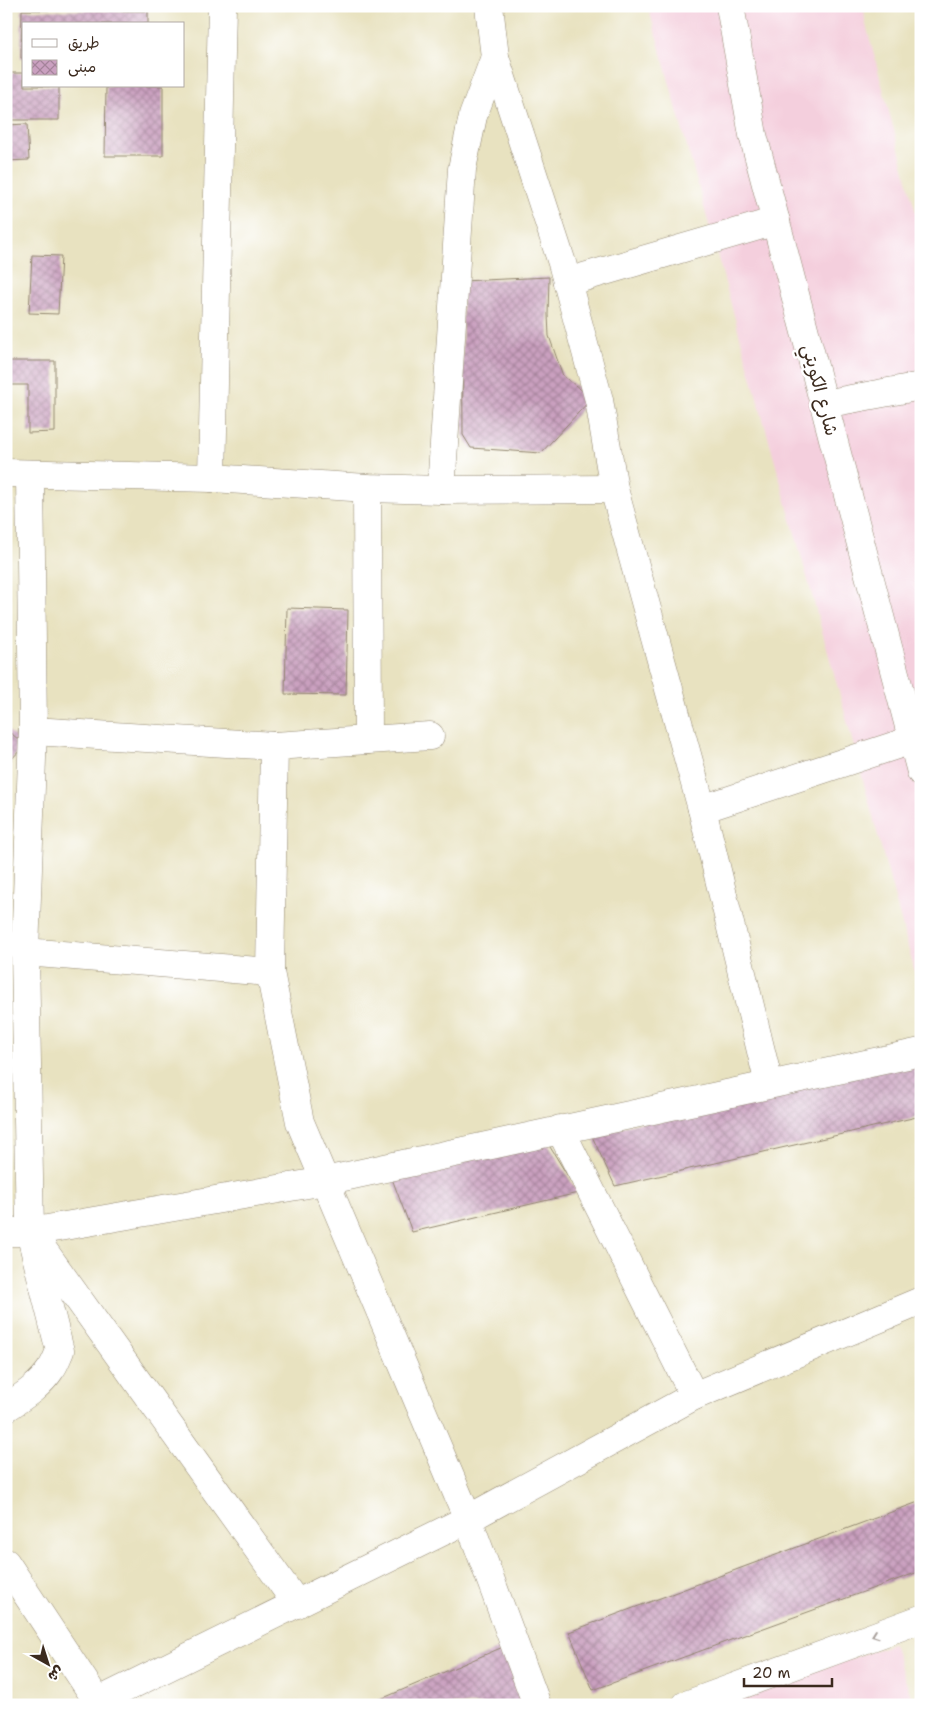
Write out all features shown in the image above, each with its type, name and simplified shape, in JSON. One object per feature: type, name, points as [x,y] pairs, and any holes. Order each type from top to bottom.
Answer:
[{"type":"street","points":[[212,478],[222,6]]},
{"type":"street","points":[[489,6],[495,57],[567,282],[599,400],[614,489],[702,809],[769,1084]]},
{"type":"street","name":"شارع الكويتي","points":[[730,6],[753,135],[824,404],[916,739],[921,772]]},
{"type":"street","points":[[441,490],[462,169],[473,116],[495,57]]},
{"type":"street","points":[[567,282],[776,221]]},
{"type":"street","points":[[824,404],[921,386]]},
{"type":"street","points":[[6,1408],[27,1394],[42,1380],[51,1369],[60,1351],[18,1232],[33,731],[18,474],[212,478],[367,488],[441,490],[614,489]]},
{"type":"street","points":[[367,488],[368,740]]},
{"type":"street","points":[[33,731],[274,746],[430,736]]},
{"type":"street","points":[[702,809],[916,739]]},
{"type":"street","points":[[274,746],[270,972],[300,1122],[468,1519],[537,1705]]},
{"type":"street","points":[[25,952],[270,972]]},
{"type":"street","points":[[18,1232],[325,1181],[921,1052]]},
{"type":"street","points":[[560,1129],[694,1396]]},
{"type":"street","points":[[18,1232],[297,1604]]},
{"type":"street","points":[[6,1563],[95,1703],[468,1519],[694,1396],[921,1301]]},
{"type":"street","points":[[686,1705],[921,1619]]},
{"type":"shaded area","points":[[648,6],[864,6],[865,21],[921,232],[921,995],[844,710]]},
{"type":"shaded area","points":[[893,1644],[914,1705],[716,1705]]},
{"type":"building","points":[[22,10],[148,11],[148,22],[22,22],[21,58]]},
{"type":"building","points":[[7,73],[22,73],[22,88],[59,88],[59,120],[7,120]]},
{"type":"building","points":[[106,88],[163,88],[163,156],[105,156]]},
{"type":"building","points":[[27,124],[29,160],[6,161],[6,125]]},
{"type":"building","points":[[32,255],[61,256],[58,314],[29,313]]},
{"type":"building","points":[[549,277],[549,336],[563,376],[592,398],[541,453],[471,448],[463,435],[462,281]]},
{"type":"building","points":[[6,361],[55,361],[55,432],[28,433],[28,385],[6,385]]},
{"type":"building","points":[[287,608],[348,610],[346,695],[285,694]]},
{"type":"building","points":[[6,729],[25,745],[6,765]]},
{"type":"building","points":[[921,1059],[921,1116],[615,1186],[591,1134]]},
{"type":"building","points":[[547,1142],[578,1193],[412,1232],[391,1176]]},
{"type":"building","points":[[921,1501],[921,1571],[593,1690],[569,1632]]},
{"type":"building","points":[[503,1647],[525,1705],[367,1705]]}]
